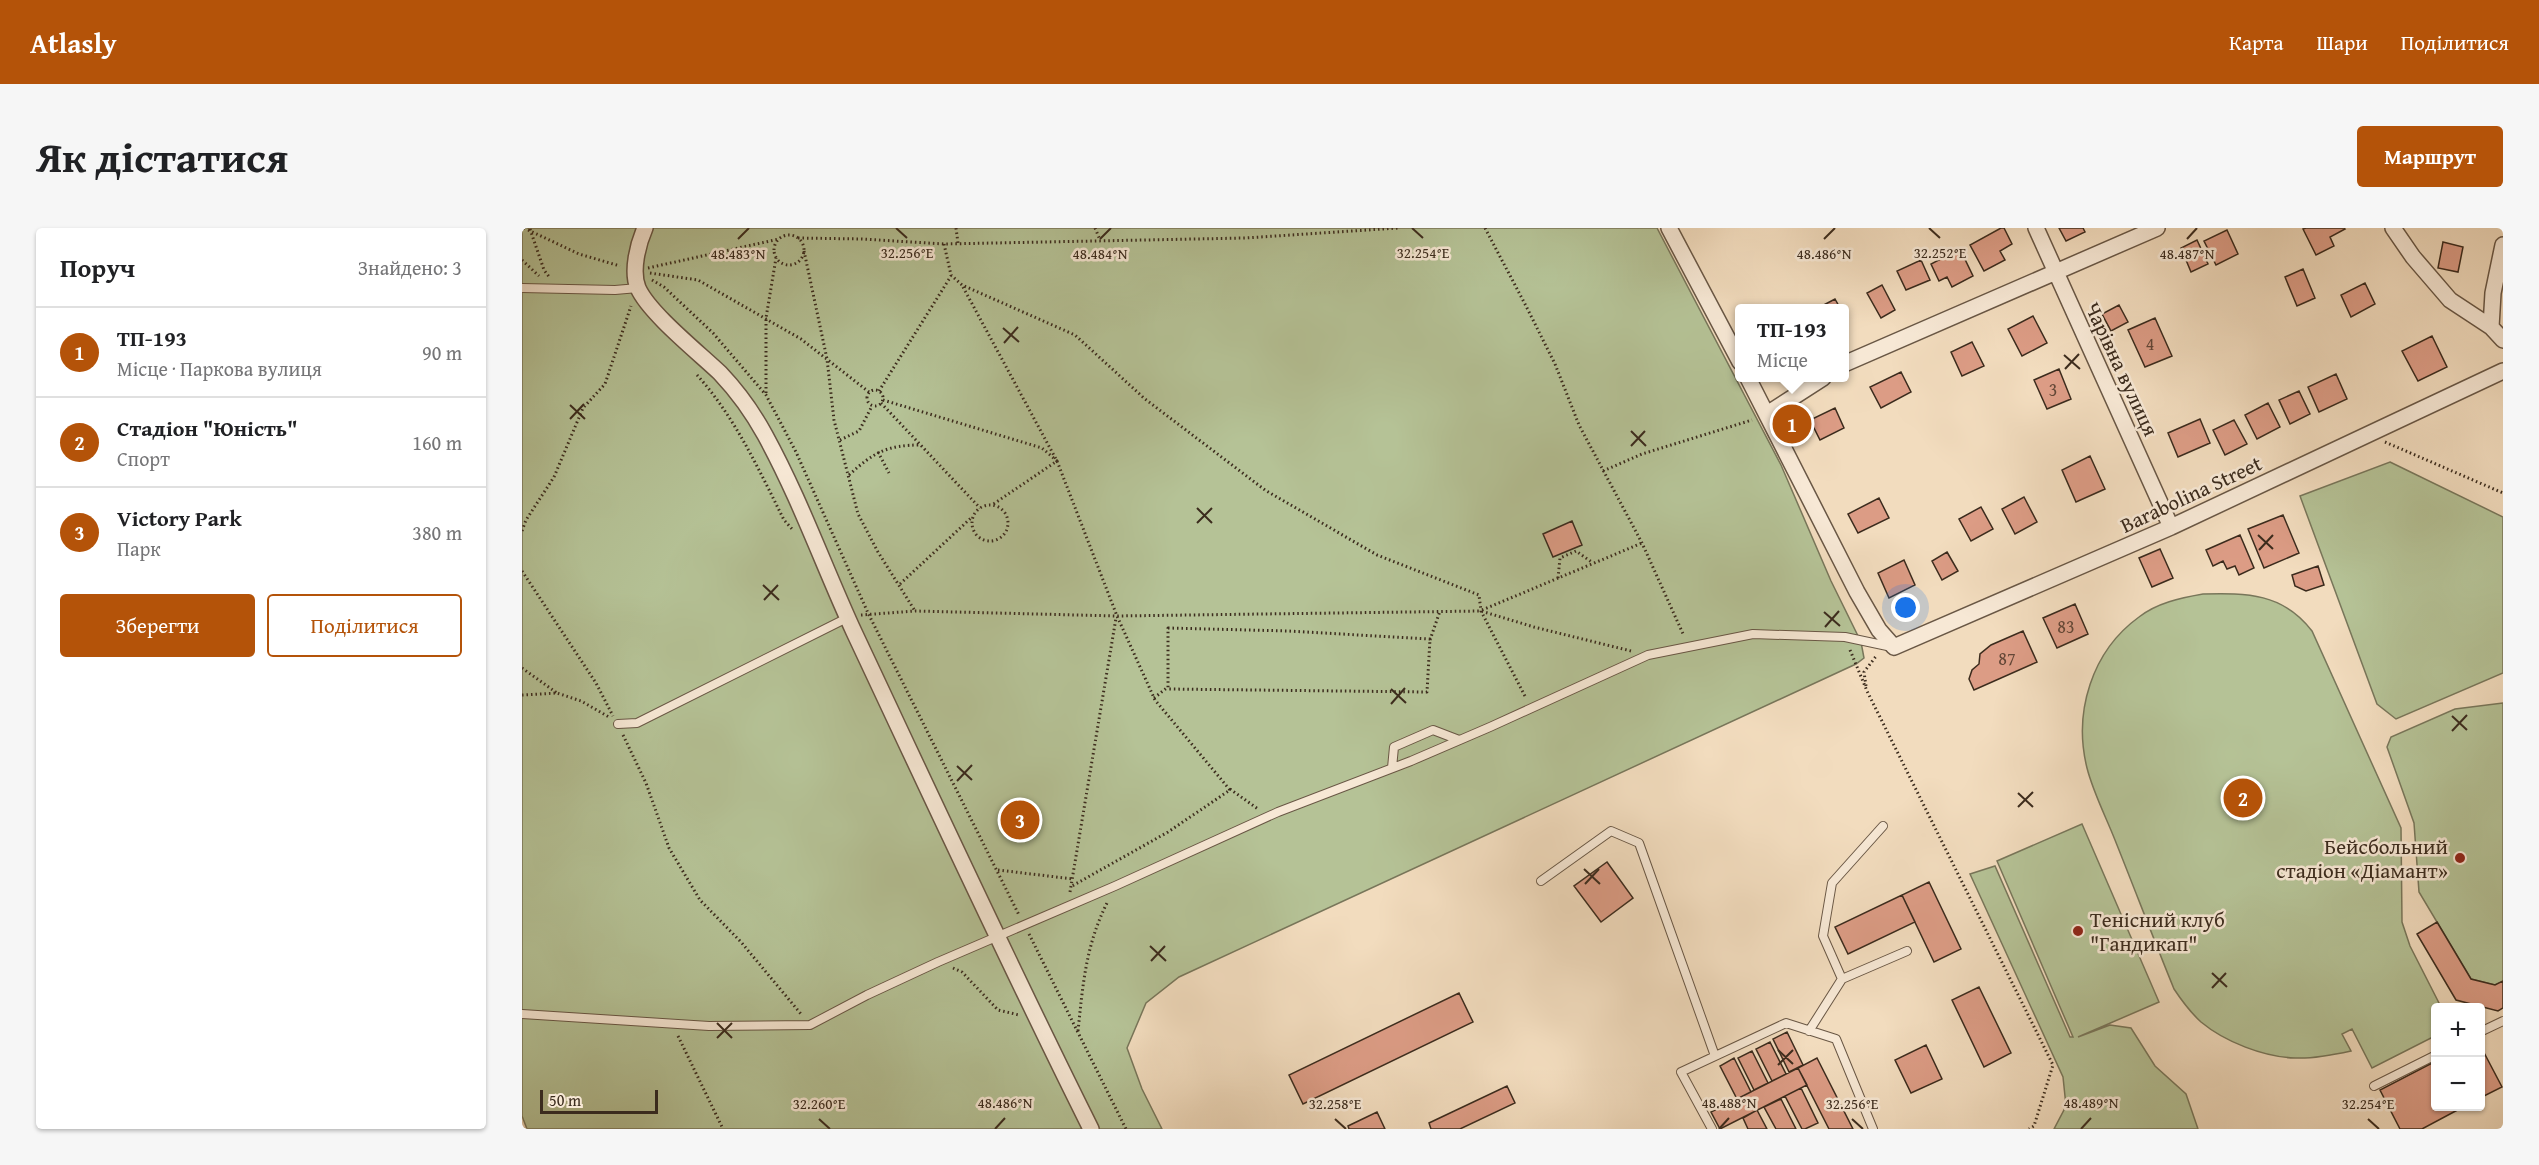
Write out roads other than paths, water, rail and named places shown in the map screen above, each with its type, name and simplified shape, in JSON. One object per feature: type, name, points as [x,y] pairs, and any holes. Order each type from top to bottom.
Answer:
[{"type":"street","points":[[645,228],[635,271],[638,288],[649,304],[722,375],[765,435],[801,507],[847,618],[996,937],[1091,1129]]},
{"type":"street","points":[[1669,228],[1735,353]]},
{"type":"street","name":"Чарівна вулиця","points":[[2037,228],[2171,527]]},
{"type":"street","points":[[1849,362],[2157,228]]},
{"type":"street","points":[[2393,228],[2450,300],[2492,327],[2503,340]]},
{"type":"street","points":[[2492,327],[2493,293],[2503,245]]},
{"type":"street","name":"Barabolina Street","points":[[1894,647],[2171,527],[2503,371]]},
{"type":"street","points":[[1750,382],[1857,592],[1878,630],[1894,647]]},
{"type":"street","points":[[1767,414],[1817,382]]},
{"type":"lane","points":[[522,288],[615,290],[638,288]]},
{"type":"lane","points":[[618,724],[637,723],[847,618]]},
{"type":"lane","points":[[522,1014],[709,1026],[810,1025],[867,994],[1115,886],[1268,816],[1459,740],[1648,655],[1753,634],[1845,638],[1894,647]]},
{"type":"lane","points":[[1392,768],[1394,747],[1433,730],[1459,740]]},
{"type":"lane","points":[[1842,979],[1823,936],[1832,883],[1883,826]]},
{"type":"lane","points":[[1541,881],[1611,831],[1639,843],[1715,1056]]},
{"type":"lane","points":[[1809,1031],[1842,979],[1907,951]]},
{"type":"lane","points":[[2485,1030],[2503,1021]]},
{"type":"lane","points":[[1712,1129],[1681,1072],[1786,1023],[1836,1039],[1873,1129]]},
{"type":"lane","points":[[2374,1086],[2432,1057]]},
{"type":"place","name":"ТП-193","points":[[1792,424]]},
{"type":"place","name":"Стадіон \"Юність\"","points":[[2243,798]]},
{"type":"place","name":"Victory Park","points":[[1020,820]]},
{"type":"place","name":"Бейсбольний стадіон «Діамант»","points":[[2460,858]]},
{"type":"place","name":"Тенісний клуб \"Гандикап\"","points":[[2078,931]]}]
